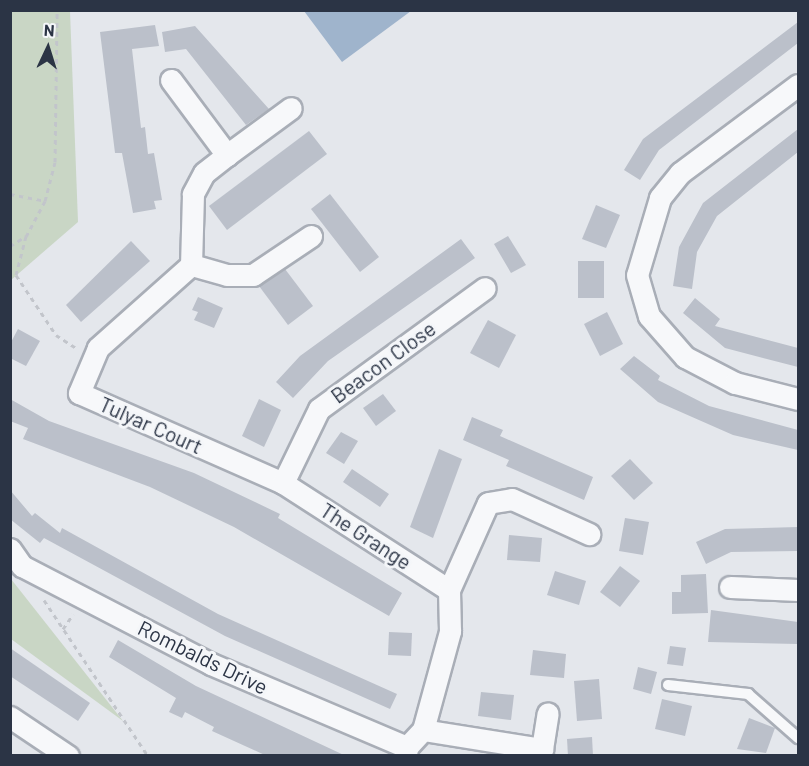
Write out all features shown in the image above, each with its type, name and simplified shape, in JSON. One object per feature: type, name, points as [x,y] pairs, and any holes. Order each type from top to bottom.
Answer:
[{"type":"street","points":[[171,80],[227,155]]},
{"type":"street","points":[[798,85],[680,173],[660,198],[637,275],[649,316],[686,357],[735,382],[798,399]]},
{"type":"street","points":[[291,108],[204,173],[193,194],[191,265],[227,275],[253,275],[311,236]]},
{"type":"street","name":"Tulyar Court","points":[[191,265],[98,348],[79,393],[283,483]]},
{"type":"street","name":"Beacon Close","points":[[283,483],[320,409],[485,288]]},
{"type":"street","name":"The Grange","points":[[283,483],[449,590]]},
{"type":"street","points":[[406,752],[423,730],[450,631],[449,590],[488,503],[512,499],[588,534]]},
{"type":"street","name":"Rombalds Drive","points":[[10,549],[22,566],[211,664],[406,752]]},
{"type":"street","points":[[730,587],[798,590]]},
{"type":"street","points":[[423,730],[542,749],[548,713]]},
{"type":"street","points":[[10,717],[68,756]]},
{"type":"lane","points":[[668,685],[748,694],[798,738]]},
{"type":"path","points":[[16,275],[26,236],[45,201],[55,162],[57,10]]},
{"type":"path","points":[[10,194],[45,201]]},
{"type":"path","points":[[10,246],[26,236]]},
{"type":"path","points":[[10,269],[56,335],[93,360]]},
{"type":"path","points":[[40,593],[148,756]]},
{"type":"green space","points":[[11,10],[70,11],[78,222],[11,280]]},
{"type":"green space","points":[[11,579],[123,721],[11,639]]},
{"type":"water","points":[[304,11],[411,11],[342,62]]},
{"type":"building","points":[[798,22],[798,43],[659,150],[640,180],[624,170],[643,139]]},
{"type":"building","points":[[155,25],[159,46],[132,49],[141,128],[145,127],[148,154],[154,153],[162,200],[154,201],[156,209],[133,213],[122,153],[115,153],[100,32]]},
{"type":"building","points":[[195,26],[269,109],[246,125],[186,49],[165,52],[162,32]]},
{"type":"building","points":[[798,129],[798,152],[717,216],[697,252],[692,289],[673,286],[679,247],[703,203]]},
{"type":"building","points":[[309,131],[327,154],[227,230],[209,206]]},
{"type":"building","points":[[330,194],[379,257],[360,272],[311,209]]},
{"type":"building","points":[[596,205],[620,215],[606,248],[582,239]]},
{"type":"building","points":[[508,236],[526,265],[511,273],[494,244]]},
{"type":"building","points":[[461,239],[475,258],[328,361],[293,398],[276,382],[300,356]]},
{"type":"building","points":[[131,241],[150,261],[81,322],[66,305]]},
{"type":"building","points":[[578,261],[604,261],[604,298],[578,298]]},
{"type":"building","points":[[285,269],[313,306],[288,325],[259,286]]},
{"type":"building","points":[[198,297],[223,308],[214,328],[194,320],[198,312],[192,310]]},
{"type":"building","points":[[695,298],[720,319],[715,326],[798,348],[798,367],[725,348],[683,313]]},
{"type":"building","points":[[607,312],[623,344],[600,356],[584,324]]},
{"type":"building","points":[[488,320],[516,335],[499,368],[470,353]]},
{"type":"building","points":[[18,329],[40,341],[26,366],[10,358],[10,344]]},
{"type":"building","points":[[634,356],[660,376],[658,380],[709,406],[798,430],[798,450],[733,435],[658,402],[620,369]]},
{"type":"building","points":[[383,394],[396,411],[376,426],[363,408]]},
{"type":"building","points":[[10,399],[49,421],[194,473],[280,514],[278,518],[402,593],[389,616],[234,527],[150,487],[23,439],[28,428],[10,421]]},
{"type":"building","points":[[259,399],[281,410],[264,447],[242,436]]},
{"type":"building","points":[[472,417],[503,430],[500,436],[593,477],[584,500],[506,466],[509,460],[463,440]]},
{"type":"building","points":[[341,432],[358,441],[344,464],[326,453]]},
{"type":"building","points":[[439,449],[462,459],[433,538],[410,527]]},
{"type":"building","points":[[630,459],[653,483],[634,500],[611,476]]},
{"type":"building","points":[[352,469],[389,494],[380,507],[343,482]]},
{"type":"building","points":[[10,490],[32,516],[35,513],[60,533],[62,528],[218,614],[397,694],[390,709],[225,636],[44,538],[40,543],[10,519]]},
{"type":"building","points":[[625,518],[649,522],[643,555],[619,551]]},
{"type":"building","points":[[798,527],[798,551],[731,552],[706,564],[696,542],[725,529]]},
{"type":"building","points":[[509,535],[542,538],[540,562],[507,560]]},
{"type":"building","points":[[620,566],[640,581],[620,607],[600,592]]},
{"type":"building","points":[[555,571],[586,581],[579,605],[547,595]]},
{"type":"building","points":[[706,574],[708,613],[672,614],[672,592],[681,592],[681,575]]},
{"type":"building","points":[[711,610],[798,622],[798,644],[708,642]]},
{"type":"building","points":[[389,632],[412,633],[411,656],[388,655]]},
{"type":"building","points":[[118,640],[196,686],[346,756],[267,756],[212,731],[214,727],[185,712],[182,718],[169,712],[176,698],[109,657]]},
{"type":"building","points":[[670,646],[686,648],[683,666],[667,664]]},
{"type":"building","points":[[10,648],[90,703],[78,721],[10,676]]},
{"type":"building","points":[[533,650],[566,654],[564,678],[530,675]]},
{"type":"building","points":[[638,667],[657,672],[651,694],[633,689]]},
{"type":"building","points":[[599,679],[602,719],[577,721],[574,681]]},
{"type":"building","points":[[481,692],[514,695],[511,720],[478,716]]},
{"type":"building","points":[[662,699],[692,706],[685,736],[655,729]]},
{"type":"building","points":[[749,718],[775,728],[766,753],[737,749]]},
{"type":"building","points":[[592,737],[593,756],[568,756],[567,739]]}]
